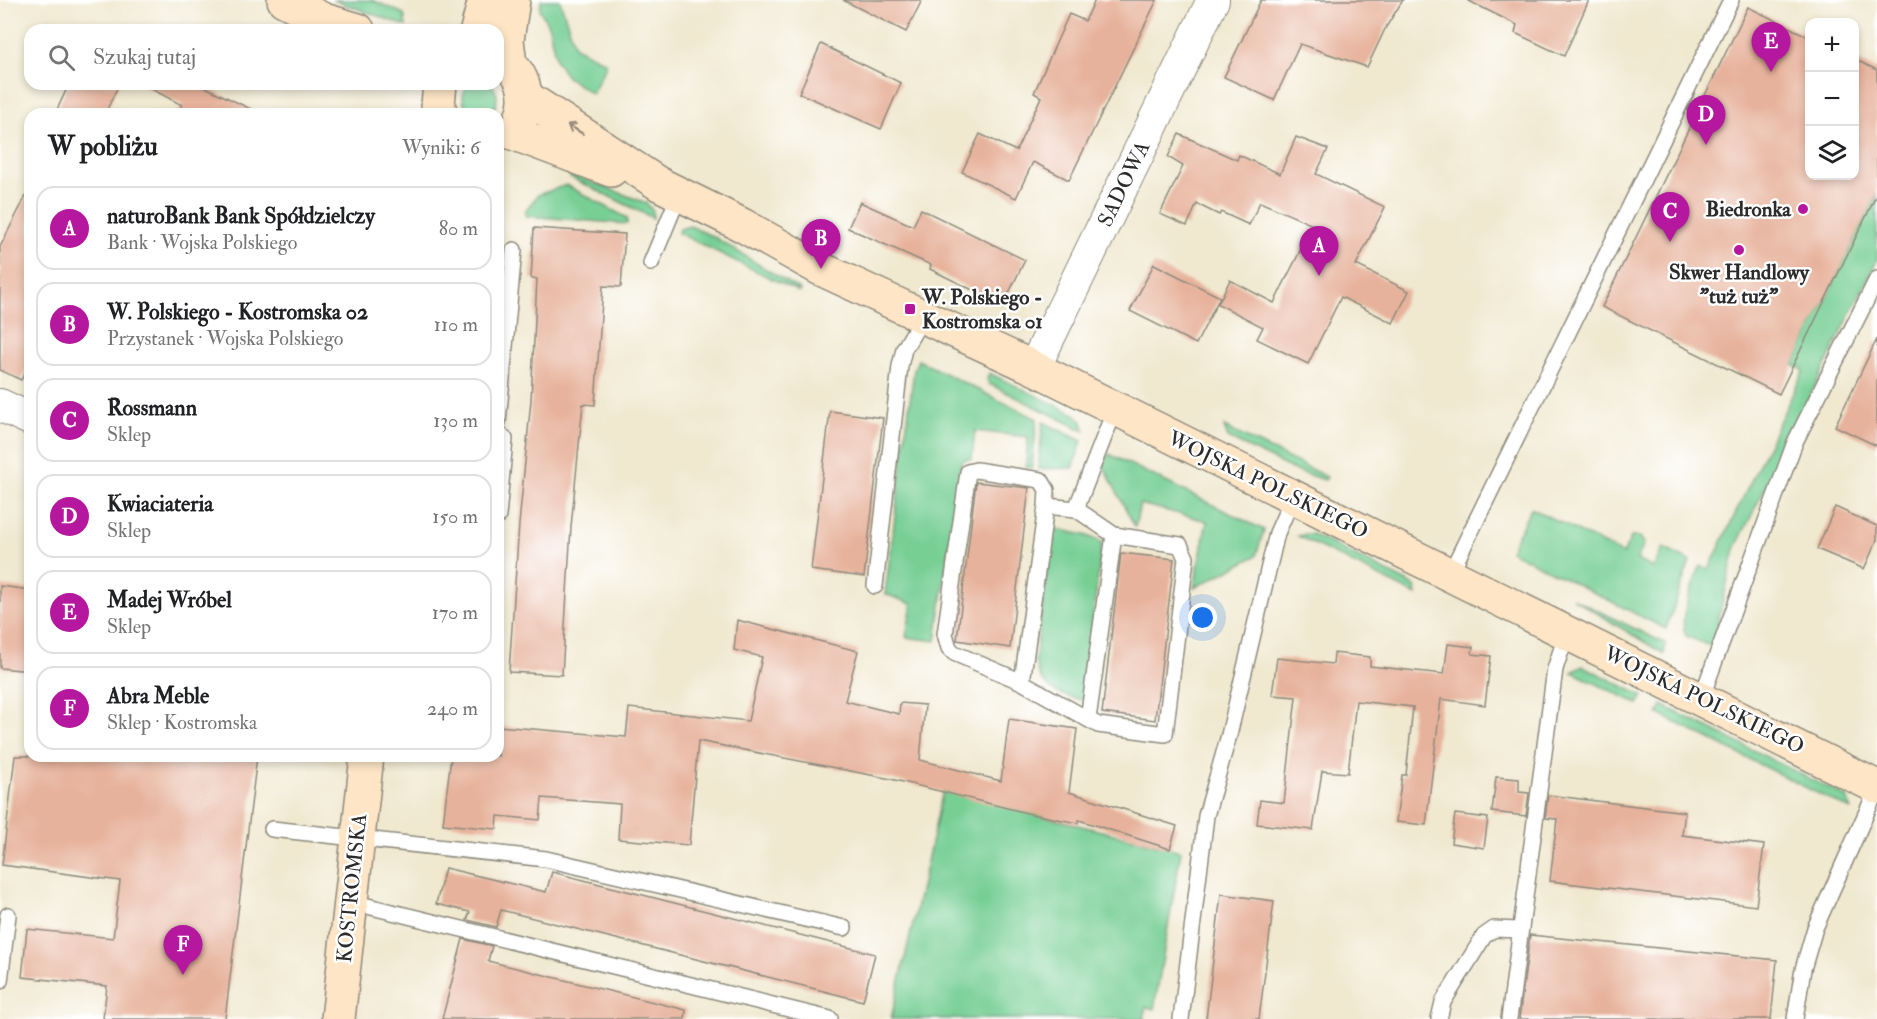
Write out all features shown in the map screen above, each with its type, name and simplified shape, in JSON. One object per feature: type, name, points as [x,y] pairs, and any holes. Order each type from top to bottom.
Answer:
[{"type":"main road","points":[[284,0],[329,24]]},
{"type":"main road","points":[[479,24],[485,0]]},
{"type":"main road","points":[[504,135],[519,121],[526,97],[524,85],[504,61],[513,0]]},
{"type":"main road","name":"WOJSKA POLSKIEGO","points":[[526,97],[669,190]]},
{"type":"main road","name":"WOJSKA POLSKIEGO","points":[[504,135],[669,190],[742,225],[821,269],[1034,368],[1292,499],[1450,574],[1877,788]]},
{"type":"main road","name":"KOSTROMSKA","points":[[338,1019],[366,762]]},
{"type":"street","name":"SADOWA","points":[[1034,368],[1213,0]]},
{"type":"street","points":[[0,405],[24,416]]},
{"type":"lane","points":[[1450,574],[1731,0]]},
{"type":"lane","points":[[651,263],[669,190]]},
{"type":"lane","points":[[504,358],[514,250]]},
{"type":"lane","points":[[1701,699],[1795,442],[1877,279]]},
{"type":"lane","points":[[875,586],[900,366],[904,348],[924,315]]},
{"type":"lane","points":[[1076,509],[1115,409]]},
{"type":"lane","points":[[1023,682],[1046,506],[1045,484],[1033,477],[976,470],[968,472],[966,476],[946,640],[954,653],[1023,682],[1098,725],[1165,734],[1186,552],[1180,545],[1114,535],[1076,509],[1046,506]]},
{"type":"lane","points":[[1181,1019],[1206,816],[1229,735],[1277,532],[1292,499]]},
{"type":"lane","points":[[1088,718],[1114,535]]},
{"type":"lane","points":[[1509,1019],[1555,669],[1567,632]]},
{"type":"lane","points":[[1795,1019],[1803,969],[1815,928],[1877,788]]},
{"type":"lane","points":[[272,829],[546,859],[844,928]]},
{"type":"lane","points":[[351,902],[830,1019]]},
{"type":"lane","points":[[0,981],[8,915]]},
{"type":"lane","points":[[1439,1019],[1443,1002],[1484,936],[1494,929],[1520,930]]},
{"type":"green space","points":[[333,0],[372,0],[404,14],[406,24]]},
{"type":"green space","points":[[541,0],[560,0],[575,47],[607,63],[592,94],[567,77],[556,61],[549,27],[540,10]]},
{"type":"green space","points":[[465,90],[495,90],[496,104],[493,108],[467,108],[464,104]]},
{"type":"green space","points":[[571,174],[646,203],[653,211],[653,218],[570,177]]},
{"type":"green space","points":[[566,185],[627,218],[627,224],[526,216],[525,211],[538,195]]},
{"type":"green space","points":[[1877,194],[1877,260],[1735,549],[1712,647],[1686,636],[1684,628],[1685,611],[1700,566],[1709,569],[1804,370],[1793,365]]},
{"type":"green space","points":[[690,226],[714,237],[800,290],[799,292],[678,233],[680,229]]},
{"type":"green space","points":[[918,360],[1037,419],[1032,468],[1026,467],[1028,437],[975,431],[972,459],[965,459],[961,463],[936,641],[906,637],[912,604],[885,594],[914,370]]},
{"type":"green space","points":[[989,373],[1075,414],[1082,422],[1085,431],[989,384],[987,379]]},
{"type":"green space","points":[[1043,422],[1082,441],[1073,468],[1038,469]]},
{"type":"green space","points":[[1224,427],[1327,477],[1325,480],[1296,471],[1228,438]]},
{"type":"green space","points":[[1109,454],[1264,530],[1256,556],[1194,588],[1207,521],[1140,504],[1135,527],[1103,465]]},
{"type":"green space","points":[[1531,508],[1623,554],[1631,537],[1640,537],[1644,543],[1637,560],[1653,568],[1663,548],[1690,561],[1666,629],[1510,551]]},
{"type":"green space","points":[[1052,528],[1085,535],[1102,542],[1083,700],[1051,689],[1041,678],[1035,661]]},
{"type":"green space","points":[[1312,534],[1415,586],[1416,595],[1298,536]]},
{"type":"green space","points":[[1572,598],[1666,644],[1664,654]]},
{"type":"green space","points":[[1583,666],[1643,696],[1638,704],[1572,672]]},
{"type":"green space","points":[[1662,705],[1847,797],[1851,810],[1658,714]]},
{"type":"green space","points":[[943,791],[1181,851],[1154,1009],[1146,1007],[1144,1019],[891,1019]]},
{"type":"building","points":[[843,0],[922,0],[906,32]]},
{"type":"building","points":[[1095,0],[1157,0],[1069,180],[1033,162],[1016,198],[962,172],[980,134],[1016,151],[1041,97],[1034,93],[1069,14],[1085,21]]},
{"type":"building","points":[[1261,0],[1403,0],[1386,27],[1367,67],[1300,44],[1274,100],[1224,77]]},
{"type":"building","points":[[1467,0],[1589,0],[1564,56],[1515,33],[1517,25]]},
{"type":"building","name":"Skwer Handlowy \"tuż tuż\"","points":[[1748,7],[1805,35],[1805,180],[1859,180],[1859,61],[1877,70],[1877,194],[1779,394],[1602,307]]},
{"type":"building","points":[[821,44],[901,83],[881,129],[799,93]]},
{"type":"building","points":[[66,90],[116,90],[108,108],[58,108]]},
{"type":"building","points":[[153,90],[211,90],[249,108],[180,108],[182,105]]},
{"type":"building","points":[[1179,134],[1237,160],[1239,155],[1280,174],[1296,137],[1328,149],[1316,174],[1385,207],[1356,265],[1409,291],[1393,323],[1341,297],[1308,364],[1257,339],[1263,327],[1218,304],[1230,280],[1274,303],[1313,225],[1260,202],[1249,225],[1221,212],[1219,215],[1197,204],[1187,226],[1160,214],[1183,166],[1168,157]]},
{"type":"building","points":[[24,200],[24,374],[21,380],[0,370],[0,247]]},
{"type":"building","points":[[860,202],[913,226],[921,209],[1025,260],[1003,305],[930,269],[931,265],[848,228]]},
{"type":"building","points":[[534,228],[625,234],[621,287],[603,286],[595,405],[583,404],[571,527],[562,675],[509,672],[519,524],[531,400],[537,279],[531,279]]},
{"type":"building","points":[[1154,264],[1220,297],[1196,344],[1130,311]]},
{"type":"building","points":[[1877,339],[1877,446],[1835,426]]},
{"type":"building","points":[[830,411],[883,418],[864,577],[811,570]]},
{"type":"building","points":[[976,482],[1029,488],[1010,648],[957,640]]},
{"type":"building","points":[[1835,507],[1877,526],[1877,540],[1864,569],[1817,549]]},
{"type":"building","points":[[1121,553],[1174,559],[1155,720],[1102,713]]},
{"type":"building","points":[[0,586],[24,589],[24,670],[0,668]]},
{"type":"building","points":[[737,620],[858,651],[845,701],[899,714],[900,703],[925,705],[920,760],[1001,781],[1009,719],[1077,729],[1069,792],[1177,826],[1170,849],[1079,820],[1078,823],[1031,814],[891,779],[698,741],[689,845],[618,839],[620,804],[542,798],[540,820],[498,816],[497,829],[443,824],[450,762],[504,762],[504,727],[626,737],[629,708],[748,721],[762,657],[734,650]]},
{"type":"building","points":[[1448,644],[1473,647],[1472,654],[1491,656],[1485,705],[1441,699],[1426,825],[1396,822],[1402,775],[1406,775],[1413,707],[1356,701],[1348,773],[1322,771],[1313,830],[1257,824],[1260,800],[1284,803],[1296,697],[1272,695],[1277,658],[1333,664],[1334,653],[1370,657],[1370,666],[1444,674]]},
{"type":"building","points":[[15,756],[24,756],[24,762],[256,762],[225,1019],[103,1019],[107,986],[22,977],[27,929],[113,938],[120,881],[2,865]]},
{"type":"building","points":[[1496,777],[1519,779],[1519,792],[1529,793],[1526,816],[1492,812]]},
{"type":"building","points":[[1548,795],[1685,812],[1682,835],[1764,845],[1756,906],[1550,881],[1557,819],[1545,818]]},
{"type":"building","points":[[1455,814],[1488,818],[1484,848],[1451,843]]},
{"type":"building","points":[[445,868],[546,892],[552,872],[875,954],[863,1001],[501,910],[496,927],[467,920],[470,912],[436,904]]},
{"type":"building","points":[[1221,894],[1274,901],[1259,1019],[1206,1019]]},
{"type":"building","points":[[1530,935],[1777,960],[1771,1019],[1519,1019]]},
{"type":"building","points":[[463,939],[492,946],[488,961],[686,1010],[685,1019],[442,1019]]},
{"type":"place","name":"Madej Wróbel","points":[[1771,72]]},
{"type":"place","name":"Kwiaciateria","points":[[1706,145]]},
{"type":"place","name":"Biedronka","points":[[1803,209]]},
{"type":"place","name":"Rossmann","points":[[1670,242]]},
{"type":"place","name":"Skwer Handlowy \"tuż tuż\"","points":[[1739,250]]},
{"type":"place","name":"W. Polskiego - Kostromska 02","points":[[821,269]]},
{"type":"place","name":"naturoBank Bank Spółdzielczy","points":[[1319,276]]},
{"type":"place","name":"W. Polskiego - Kostromska 01","points":[[910,309]]},
{"type":"place","name":"Abra Meble","points":[[183,975]]}]
